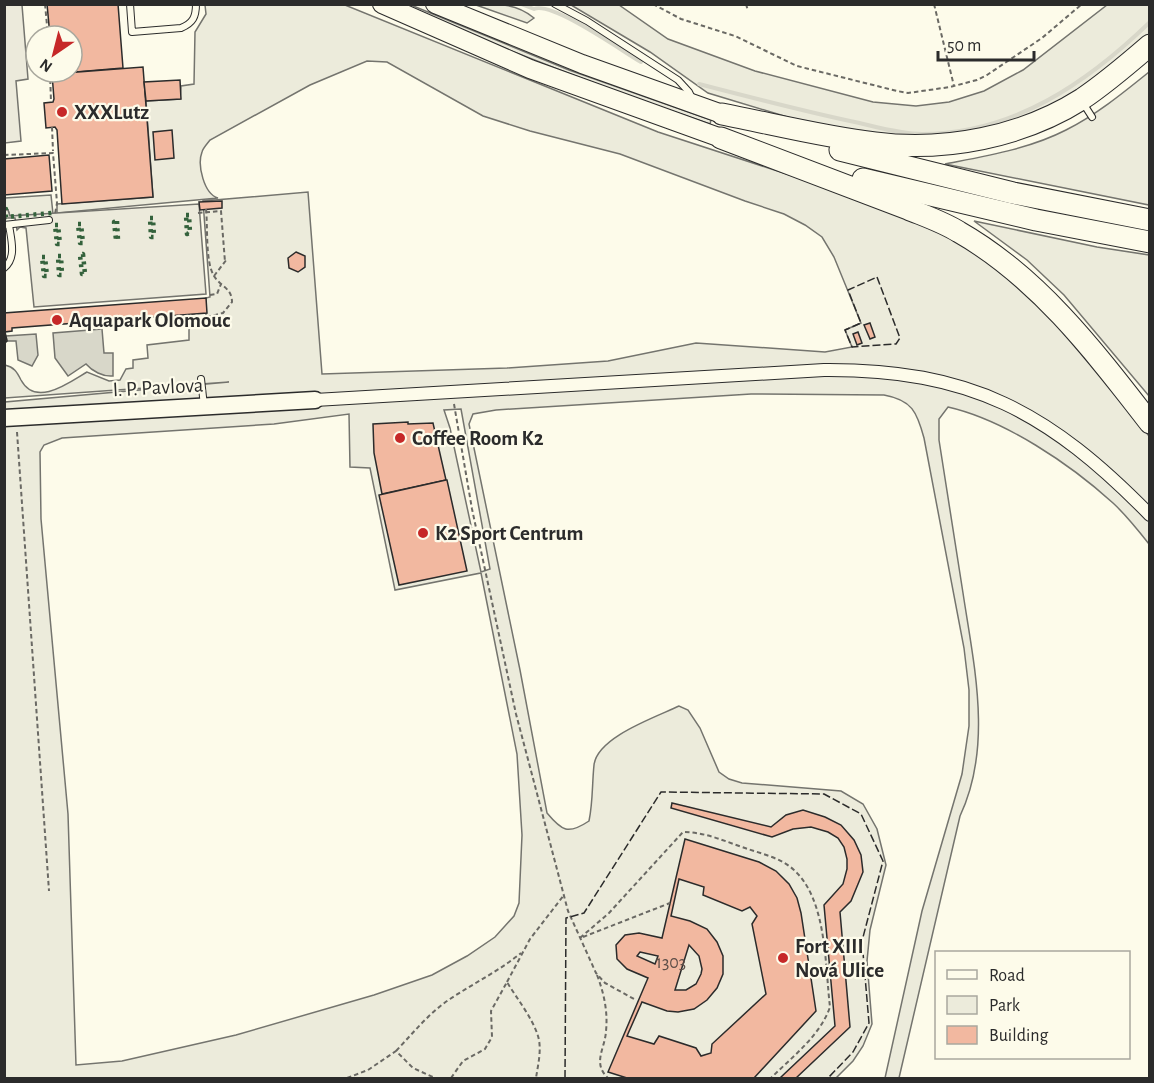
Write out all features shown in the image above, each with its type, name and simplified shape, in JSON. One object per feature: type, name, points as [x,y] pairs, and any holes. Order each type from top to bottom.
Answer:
[{"type":"highway","points":[[722,114],[877,144],[918,146],[999,135],[1087,108],[1108,80],[1149,45]]},
{"type":"highway","points":[[722,114],[945,177],[1149,220]]},
{"type":"highway","points":[[721,138],[840,173],[945,199],[1149,242]]},
{"type":"highway","points":[[721,138],[898,205],[939,222],[973,240],[1036,288],[1103,364],[1149,423]]},
{"type":"main road","points":[[382,4],[530,69],[721,138]]},
{"type":"main road","points":[[435,4],[582,64],[722,114]]},
{"type":"street","points":[[315,400],[824,370],[860,370],[922,377],[950,383],[988,396],[1038,421],[1081,450],[1149,515]]},
{"type":"street","name":"I. P. Pavlova","points":[[10,418],[315,400]]},
{"type":"lane","points":[[130,4],[132,32],[181,28],[189,25],[196,14],[196,4]]},
{"type":"lane","points":[[555,4],[587,21],[678,80],[689,92],[694,105]]},
{"type":"lane","points":[[4,268],[12,260],[7,225],[49,220]]},
{"type":"lane","points":[[201,379],[204,406]]},
{"type":"path","points":[[45,4],[47,24]]},
{"type":"path","points":[[653,4],[681,19],[735,36],[797,66],[908,93],[977,80],[1007,63],[1042,38],[1082,4]]},
{"type":"path","points":[[746,4],[748,11]]},
{"type":"path","points":[[934,4],[954,86]]},
{"type":"path","points":[[50,84],[51,102]]},
{"type":"path","points":[[52,127],[57,203],[55,212]]},
{"type":"path","points":[[4,155],[53,153]]},
{"type":"path","points":[[206,211],[210,262],[214,276],[229,290],[232,302],[223,314],[207,318]]},
{"type":"path","points":[[198,213],[221,212],[226,260],[214,276]]},
{"type":"path","points":[[210,295],[217,294],[220,284]]},
{"type":"path","points":[[452,392],[472,508],[516,714],[568,911],[604,994],[606,1031],[600,1061],[601,1072],[608,1078]]},
{"type":"path","points":[[10,418],[49,891]]},
{"type":"path","points":[[580,938],[609,913],[683,832],[699,832],[779,859],[795,871],[810,891],[820,919],[830,1007],[826,1020],[815,1034],[771,1078]]},
{"type":"path","points":[[452,1078],[463,1061],[485,1049],[492,1037],[491,1011],[521,953],[540,923],[564,895]]},
{"type":"path","points":[[580,938],[670,903]]},
{"type":"path","points":[[347,1078],[368,1070],[396,1050],[427,1017],[451,999],[501,969],[521,953]]},
{"type":"path","points":[[596,973],[605,983],[634,999]]},
{"type":"path","points":[[507,982],[529,1017],[538,1037],[536,1078]]},
{"type":"path","points":[[396,1050],[412,1068],[435,1078]]},
{"type":"green space","points":[[205,5],[345,5],[658,132],[854,196],[951,235],[1024,288],[1102,376],[1149,436],[1149,544],[1113,503],[1096,488],[1036,445],[992,422],[948,407],[939,419],[939,440],[976,677],[978,734],[976,762],[970,789],[960,816],[899,1078],[885,1078],[922,911],[962,774],[969,726],[969,690],[964,648],[924,438],[916,414],[907,404],[893,397],[884,395],[751,394],[496,410],[473,414],[469,424],[547,813],[557,824],[570,829],[589,821],[594,765],[605,746],[629,729],[679,706],[688,710],[700,728],[719,772],[729,779],[742,783],[841,791],[863,804],[877,829],[886,865],[870,930],[867,961],[872,1024],[863,1046],[853,1061],[836,1078],[5,1078],[5,402],[229,382],[5,398],[5,365],[17,372],[27,388],[35,392],[53,390],[87,372],[109,381],[120,380],[126,369],[133,368],[133,360],[148,358],[147,345],[189,340],[189,324],[206,323],[206,298],[210,297],[203,201],[308,192],[322,374],[507,368],[608,361],[696,343],[825,352],[852,347],[845,330],[861,323],[834,257],[822,237],[805,225],[784,214],[620,154],[530,131],[483,116],[387,62],[367,61],[310,85],[210,140],[202,152],[200,164],[205,185],[218,198],[57,213],[57,204],[153,197],[146,101],[180,99],[181,86],[194,84],[195,32],[206,14]],"holes":[[[461,409],[490,569],[481,572],[450,428],[444,410]],[[349,414],[350,467],[370,468],[395,590],[481,573],[517,754],[522,835],[519,903],[514,916],[495,937],[467,956],[432,975],[374,995],[236,1035],[122,1061],[76,1065],[68,814],[41,519],[40,452],[44,445],[62,438],[274,424]]]},
{"type":"green space","points":[[401,5],[411,5],[569,70],[711,120],[710,124],[554,68]]},
{"type":"green space","points":[[476,5],[514,7],[534,18],[527,23]]},
{"type":"green space","points":[[571,5],[619,5],[668,39],[755,71],[873,102],[916,106],[949,102],[984,91],[1023,70],[1107,5],[1149,5],[1149,37],[1111,72],[1023,122],[940,139],[827,129],[708,93],[650,52]]},
{"type":"green space","points":[[1149,72],[1149,205],[945,164],[1007,151],[1052,137],[1099,111]]},
{"type":"green space","points":[[51,195],[53,214],[10,216],[8,210],[5,210],[5,198]]},
{"type":"green space","points":[[974,221],[1097,247],[1149,255],[1149,396],[1064,295],[1027,260]]},
{"type":"shaded area","points":[[5,4],[22,5],[24,80],[16,81],[21,141],[5,143]]},
{"type":"shaded area","points":[[199,204],[206,294],[34,307],[26,228],[20,227],[17,230],[15,218],[5,218],[5,210],[8,210],[10,216]]},
{"type":"shaded area","points":[[102,329],[104,353],[113,353],[113,376],[98,373],[86,364],[68,376],[55,358],[53,333]]},
{"type":"shaded area","points":[[36,334],[38,355],[32,366],[18,360],[16,341],[7,341],[6,336]]},
{"type":"building","points":[[47,4],[118,4],[123,68],[84,71],[84,24],[49,24]]},
{"type":"building","points":[[143,67],[153,197],[62,204],[57,130],[55,127],[46,128],[44,103],[53,102],[53,84],[84,84],[84,72]]},
{"type":"building","points":[[180,80],[181,99],[146,101],[144,82]]},
{"type":"building","points":[[172,130],[174,158],[155,160],[153,132]]},
{"type":"building","points":[[49,155],[52,191],[4,195],[4,159]]},
{"type":"building","points":[[222,201],[222,208],[200,210],[199,202]]},
{"type":"building","points":[[296,252],[305,256],[305,267],[298,272],[289,268],[288,258]]},
{"type":"building","name":"Aquapark Olomouc","points":[[206,298],[207,313],[12,328],[12,331],[5,332],[7,341],[4,344],[4,313]]},
{"type":"building","points":[[870,323],[875,337],[870,339],[864,325]]},
{"type":"building","points":[[858,332],[862,343],[857,345],[853,334]]},
{"type":"building","points":[[408,422],[408,424],[433,423],[446,480],[382,494],[374,453],[373,424]]},
{"type":"building","name":"K2 Sport Centrum","points":[[447,480],[467,571],[399,585],[379,495]]},
{"type":"building","points":[[672,803],[771,827],[786,815],[803,810],[841,825],[854,840],[861,855],[863,872],[851,901],[840,912],[850,1027],[796,1078],[780,1078],[835,1026],[824,905],[843,884],[847,869],[844,847],[838,838],[811,827],[793,829],[772,837],[671,808]]},
{"type":"building","name":"Fort XIII Nová Ulice","points":[[685,839],[759,862],[776,871],[789,884],[797,898],[816,1011],[754,1078],[627,1078],[608,1072],[648,978],[627,969],[617,959],[616,945],[625,935],[639,933],[662,938]],"holes":[[[679,879],[704,887],[703,895],[742,911],[750,907],[757,916],[752,924],[766,994],[712,1044],[711,1053],[701,1056],[696,1048],[659,1036],[654,1044],[627,1036],[642,1002],[667,1011],[678,1012],[694,1009],[707,1000],[717,988],[723,974],[723,956],[717,942],[707,929],[671,916]],[[689,945],[699,956],[701,974],[696,984],[686,990],[675,990]],[[640,952],[658,956],[655,964],[637,956]]]},
{"type":"waterway","points":[[521,4],[534,9],[556,12],[571,19],[641,62]]},
{"type":"waterway","points":[[699,84],[895,131],[913,134],[955,132],[1018,115],[1046,101],[1101,65],[1150,22]]},
{"type":"hedge","points":[[4,209],[6,209],[6,217],[52,213]]},
{"type":"hedge","points":[[186,215],[189,215],[190,233],[187,234],[186,215]]},
{"type":"hedge","points":[[150,218],[153,218],[154,237],[151,237],[150,218]]},
{"type":"hedge","points":[[117,221],[118,240],[116,240],[114,222],[117,221]]},
{"type":"hedge","points":[[78,224],[81,224],[83,243],[80,243],[78,224]]},
{"type":"hedge","points":[[55,225],[58,225],[60,244],[57,244],[55,225]]},
{"type":"hedge","points":[[83,254],[85,274],[82,274],[80,255],[83,254]]},
{"type":"hedge","points":[[58,256],[61,256],[62,275],[59,275],[58,256]]},
{"type":"hedge","points":[[42,257],[45,257],[47,276],[44,276],[42,257]]},
{"type":"fence","points":[[877,277],[900,338],[896,344],[852,347],[845,330],[861,323],[848,290],[877,277]]},
{"type":"fence","points":[[565,1078],[566,918],[584,913],[661,792],[824,794],[861,814],[883,861],[862,941],[869,1023],[853,1052],[828,1078]]},
{"type":"place","name":"XXXLutz","points":[[62,112]]},
{"type":"place","name":"Aquapark Olomouc","points":[[57,320]]},
{"type":"place","name":"Coffee Room K2","points":[[400,438]]},
{"type":"place","name":"K2 Sport Centrum","points":[[423,533]]},
{"type":"place","name":"Fort XIII Nová Ulice","points":[[783,958]]}]
